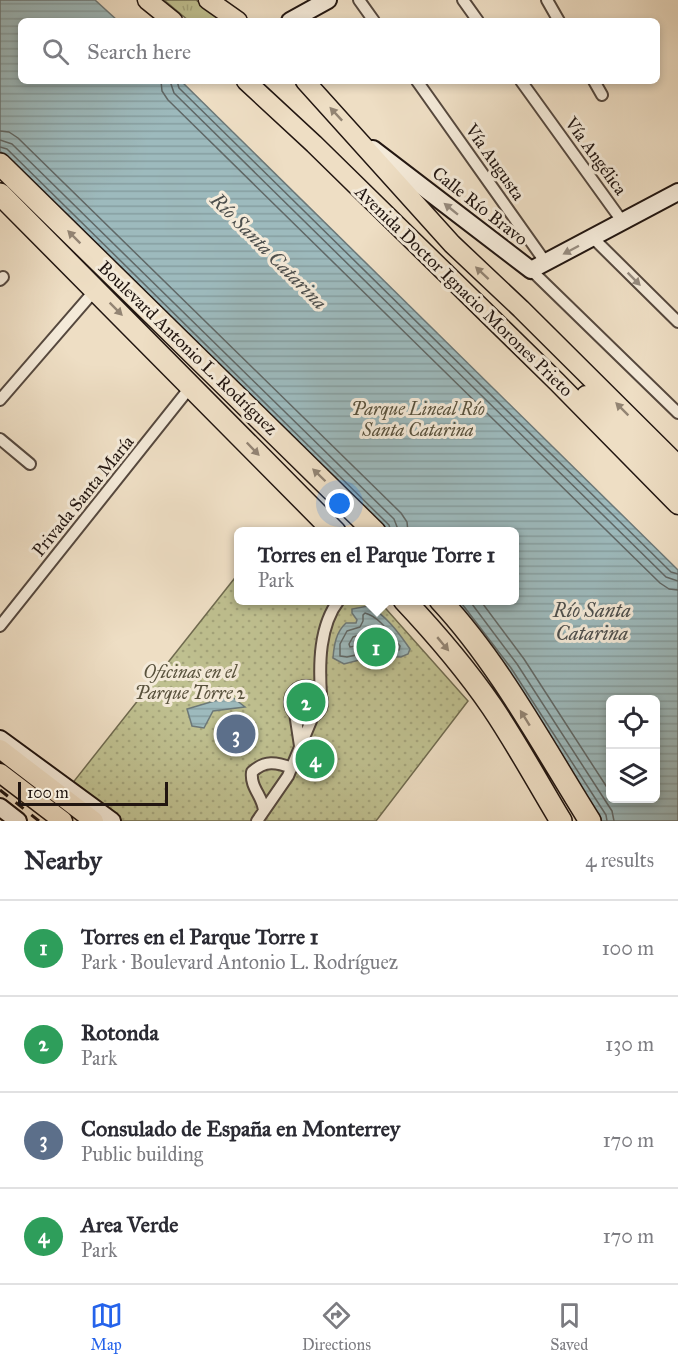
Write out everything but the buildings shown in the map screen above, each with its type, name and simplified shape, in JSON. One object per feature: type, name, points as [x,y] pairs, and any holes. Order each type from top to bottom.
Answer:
[{"type":"highway","name":"Boulevard Antonio L. Rodríguez","points":[[0,164],[371,527]]},
{"type":"highway","name":"Boulevard Antonio L. Rodríguez","points":[[0,194],[331,527]]},
{"type":"highway","points":[[408,605],[471,678],[515,744],[561,821]]},
{"type":"highway","points":[[444,605],[474,640],[590,821]]},
{"type":"highway","points":[[515,744],[544,821]]},
{"type":"highway","points":[[556,767],[557,778],[577,821]]},
{"type":"main road","points":[[147,0],[169,18]]},
{"type":"main road","points":[[208,0],[234,18]]},
{"type":"main road","name":"Avenida Doctor Ignacio Morones Prieto","points":[[249,84],[314,144],[557,382],[678,505]]},
{"type":"main road","name":"Avenida Doctor Ignacio Morones Prieto","points":[[308,84],[452,244],[678,465]]},
{"type":"main road","points":[[557,382],[578,390],[591,399],[678,483]]},
{"type":"main road","points":[[0,749],[94,821]]},
{"type":"main road","points":[[0,772],[63,821]]},
{"type":"street","points":[[295,18],[328,0]]},
{"type":"street","points":[[359,0],[372,18]]},
{"type":"street","points":[[463,0],[476,18]]},
{"type":"street","points":[[547,0],[557,18]]},
{"type":"street","name":"Vía Augusta","points":[[419,84],[539,266],[678,413]]},
{"type":"street","name":"Vía Angélica","points":[[523,84],[622,221]]},
{"type":"street","points":[[596,84],[602,95]]},
{"type":"street","name":"Calle Río Bravo","points":[[359,139],[539,266]]},
{"type":"street","points":[[539,266],[678,192]]},
{"type":"street","points":[[592,238],[678,322]]},
{"type":"street","points":[[0,400],[96,289]]},
{"type":"street","name":"Privada Santa María","points":[[0,626],[192,386]]},
{"type":"street","points":[[0,439],[30,465]]},
{"type":"street","points":[[257,818],[292,768],[311,721],[322,707],[319,665],[326,626],[335,605]]},
{"type":"street","points":[[311,721],[298,715],[291,706],[291,700],[295,691],[319,665]]},
{"type":"street","points":[[301,687],[310,686],[321,695]]},
{"type":"street","points":[[298,715],[300,746]]},
{"type":"street","points":[[0,739],[112,821]]},
{"type":"street","points":[[257,818],[262,801],[251,781],[252,772],[260,765],[270,763],[292,768]]},
{"type":"street","points":[[0,807],[18,821]]},
{"type":"green space","points":[[164,0],[196,0],[219,18],[185,18]]},
{"type":"green space","name":"Oficinas en el Parque Torre 2","points":[[234,579],[234,605],[383,605],[468,701],[376,821],[118,821],[71,785]]},
{"type":"water","name":"Río Santa Catarina","points":[[0,0],[95,0],[115,18],[18,18],[18,84],[184,84],[678,570],[678,821],[602,821],[567,765],[454,605],[519,605],[519,527],[384,527],[0,151]]},
{"type":"water","points":[[368,606],[386,619],[396,630],[410,649],[408,654],[401,657],[375,656],[344,664],[333,658],[338,635],[346,623],[356,623],[352,609]]},
{"type":"water","points":[[231,696],[245,707],[213,711],[204,728],[192,726],[187,709]]},
{"type":"railway","points":[[0,790],[39,821]]},
{"type":"place","name":"Torres en el Parque Torre 1","points":[[376,647]]},
{"type":"place","name":"Rotonda","points":[[306,702]]},
{"type":"place","name":"Consulado de España en Monterrey","points":[[236,734]]},
{"type":"place","name":"Area Verde","points":[[315,759]]},
{"type":"park label","name":"Parque Lineal Río Santa Catarina","points":[[418,419]]}]
